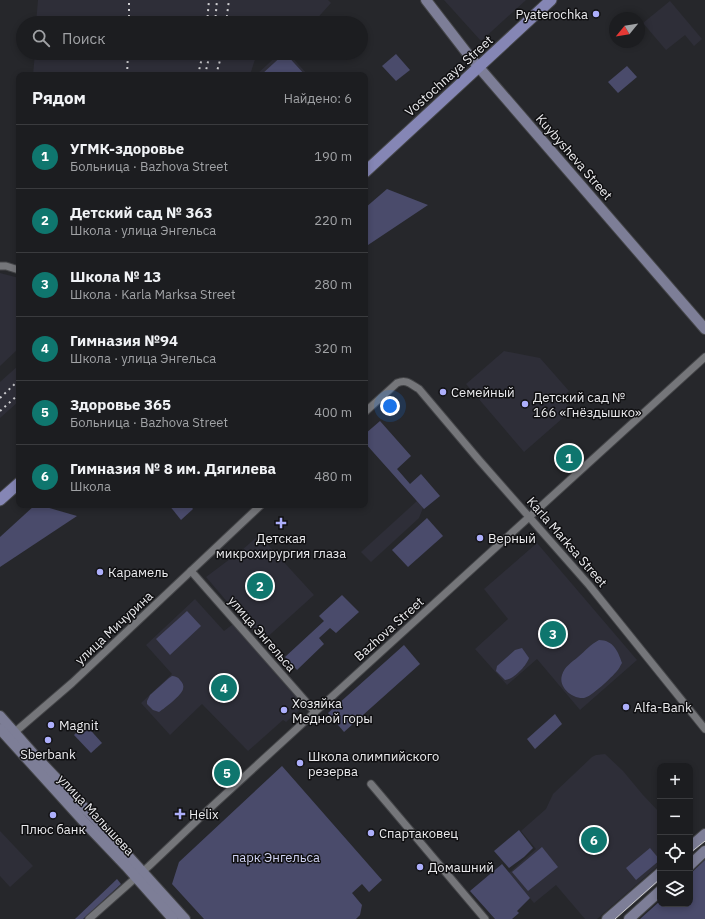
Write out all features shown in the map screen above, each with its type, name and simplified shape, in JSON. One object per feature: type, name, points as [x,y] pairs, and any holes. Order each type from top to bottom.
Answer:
[{"type":"main road","name":"Kuybysheva Street","points":[[426,0],[479,68],[705,329]]},
{"type":"main road","name":"Vostochnaya Street","points":[[368,169],[551,0]]},
{"type":"main road","points":[[0,500],[16,486]]},
{"type":"main road","name":"улица Малышева","points":[[0,716],[37,758],[93,817],[173,919]]},
{"type":"main road","name":"улица Малышева","points":[[0,729],[139,875]]},
{"type":"main road","points":[[693,844],[705,834]]},
{"type":"main road","points":[[693,861],[705,851]]},
{"type":"main road","points":[[139,875],[185,919]]},
{"type":"main road","points":[[607,919],[657,876]]},
{"type":"main road","points":[[629,919],[657,894]]},
{"type":"street","points":[[0,266],[16,269]]},
{"type":"street","name":"Bazhova Street","points":[[89,919],[705,357]]},
{"type":"street","name":"Karla Marksa Street","points":[[368,409],[397,383],[402,381],[407,381],[419,389],[589,585],[705,729]]},
{"type":"street","name":"улица Мичурина","points":[[15,732],[65,690],[258,508]]},
{"type":"street","name":"улица Энгельса","points":[[191,571],[315,712]]},
{"type":"street","points":[[371,784],[485,919]]},
{"type":"shaded area","points":[[38,0],[328,0],[331,3],[319,16],[37,16]]},
{"type":"shaded area","points":[[444,0],[526,0],[481,41]]},
{"type":"shaded area","points":[[670,1],[702,39],[694,46],[685,35],[666,50],[645,25],[645,21]]},
{"type":"shaded area","points":[[34,60],[255,60],[251,72],[33,72]]},
{"type":"shaded area","points":[[272,60],[294,60],[305,72],[259,72]]},
{"type":"shaded area","points":[[0,273],[16,277],[16,351],[0,366]]},
{"type":"shaded area","name":"Детский сад № 166 «Гнёздышко»","points":[[504,351],[540,358],[569,391],[561,398],[572,410],[524,452],[466,384]]},
{"type":"shaded area","points":[[16,368],[16,404],[0,418],[0,382]]},
{"type":"shaded area","points":[[417,501],[423,508],[419,518],[371,562],[361,552]]},
{"type":"shaded area","points":[[259,535],[314,595],[263,641],[206,577]]},
{"type":"shaded area","points":[[537,543],[637,660],[580,710],[537,659],[507,685],[475,649],[508,619],[484,589]]},
{"type":"shaded area","points":[[195,599],[224,631],[233,624],[305,705],[286,722],[283,720],[248,751],[202,704],[170,735],[141,703],[172,674],[146,645]]},
{"type":"shaded area","points":[[605,754],[623,771],[657,810],[657,867],[597,919],[585,919],[556,885],[534,903],[509,873],[536,849],[521,831],[546,809],[553,794],[592,757]]},
{"type":"shaded area","points":[[0,831],[33,866],[10,887],[0,876]]},
{"type":"green space","points":[[396,54],[410,70],[396,81],[382,66]]},
{"type":"green space","points":[[277,60],[291,60],[302,72],[264,72]]},
{"type":"green space","points":[[627,66],[637,77],[618,93],[608,82]]},
{"type":"green space","points":[[387,189],[428,205],[368,245],[368,205]]},
{"type":"green space","points":[[380,421],[411,456],[397,469],[410,484],[421,474],[440,496],[424,509],[368,446],[368,431]]},
{"type":"green space","points":[[32,508],[49,508],[77,516],[0,567],[0,537]]},
{"type":"green space","points":[[171,508],[192,508],[193,509],[181,520]]},
{"type":"green space","points":[[427,518],[443,536],[408,567],[392,550]]},
{"type":"green space","points":[[342,595],[359,612],[336,633],[330,628],[319,638],[324,644],[297,670],[285,657],[324,621],[319,616]]},
{"type":"green space","points":[[187,611],[201,626],[170,655],[156,639]]},
{"type":"green space","points":[[599,640],[608,642],[617,650],[622,663],[614,674],[587,697],[575,697],[564,688],[562,684],[561,679],[563,672],[566,667]]},
{"type":"green space","points":[[404,645],[420,664],[344,732],[328,713]]},
{"type":"green space","points":[[522,648],[529,658],[528,661],[516,675],[505,680],[496,671],[497,666],[515,650]]},
{"type":"green space","points":[[172,676],[177,677],[182,682],[182,692],[159,712],[153,710],[147,704],[150,695]]},
{"type":"green space","points":[[555,714],[562,724],[535,749],[527,739]]},
{"type":"green space","points":[[85,724],[102,743],[91,753],[74,735]]},
{"type":"green space","name":"парк Энгельса","points":[[282,766],[382,880],[369,892],[362,884],[352,893],[362,905],[360,915],[356,919],[204,919],[172,884],[179,862]]},
{"type":"green space","points":[[519,830],[533,848],[509,868],[494,851]]},
{"type":"green space","points":[[542,847],[558,867],[528,891],[512,872]]},
{"type":"green space","points":[[650,848],[657,856],[657,862],[636,880],[626,868]]},
{"type":"green space","points":[[705,860],[705,919],[640,919],[657,904],[657,907],[693,907],[693,871]]},
{"type":"green space","points":[[502,864],[530,898],[517,911],[519,913],[512,919],[495,919],[470,891]]},
{"type":"green space","points":[[117,879],[121,884],[83,919],[75,919]]},
{"type":"tram line","points":[[693,851],[705,841]]},
{"type":"tram line","points":[[615,919],[657,882]]},
{"type":"railway","points":[[129,0],[129,16]]},
{"type":"railway","points":[[208,16],[209,0]]},
{"type":"railway","points":[[216,16],[217,0]]},
{"type":"railway","points":[[227,16],[229,0]]},
{"type":"railway","points":[[127,72],[128,60]]},
{"type":"railway","points":[[199,72],[201,60]]},
{"type":"railway","points":[[206,72],[208,60]]},
{"type":"railway","points":[[217,72],[220,60]]},
{"type":"railway","points":[[0,398],[16,383]]},
{"type":"railway","points":[[0,411],[16,397]]},
{"type":"place","name":"Pyaterochka","points":[[596,14]]},
{"type":"place","name":"Семейный","points":[[443,392]]},
{"type":"place","name":"Детский сад № 166 «Гнёздышко»","points":[[525,404]]},
{"type":"place","name":"УГМК-здоровье","points":[[569,458]]},
{"type":"place","name":"Детская микрохирургия глаза","points":[[281,523]]},
{"type":"place","name":"Верный","points":[[480,538]]},
{"type":"place","name":"Карамель","points":[[100,572]]},
{"type":"place","name":"Детский сад № 363","points":[[260,586]]},
{"type":"place","name":"Школа № 13","points":[[553,634]]},
{"type":"place","name":"Гимназия №94","points":[[224,688]]},
{"type":"place","name":"Alfa-Bank","points":[[626,707]]},
{"type":"place","name":"Хозяйка Медной горы","points":[[284,710]]},
{"type":"place","name":"Magnit","points":[[51,725]]},
{"type":"place","name":"Sberbank","points":[[48,740]]},
{"type":"place","name":"Школа олимпийского резерва","points":[[300,763]]},
{"type":"place","name":"Здоровье 365","points":[[227,773]]},
{"type":"place","name":"Helix","points":[[180,814]]},
{"type":"place","name":"Плюс банк","points":[[53,815]]},
{"type":"place","name":"Спартаковец","points":[[371,833]]},
{"type":"place","name":"Гимназия № 8 им. Дягилева","points":[[594,840]]},
{"type":"place","name":"Домашний","points":[[420,867]]}]
